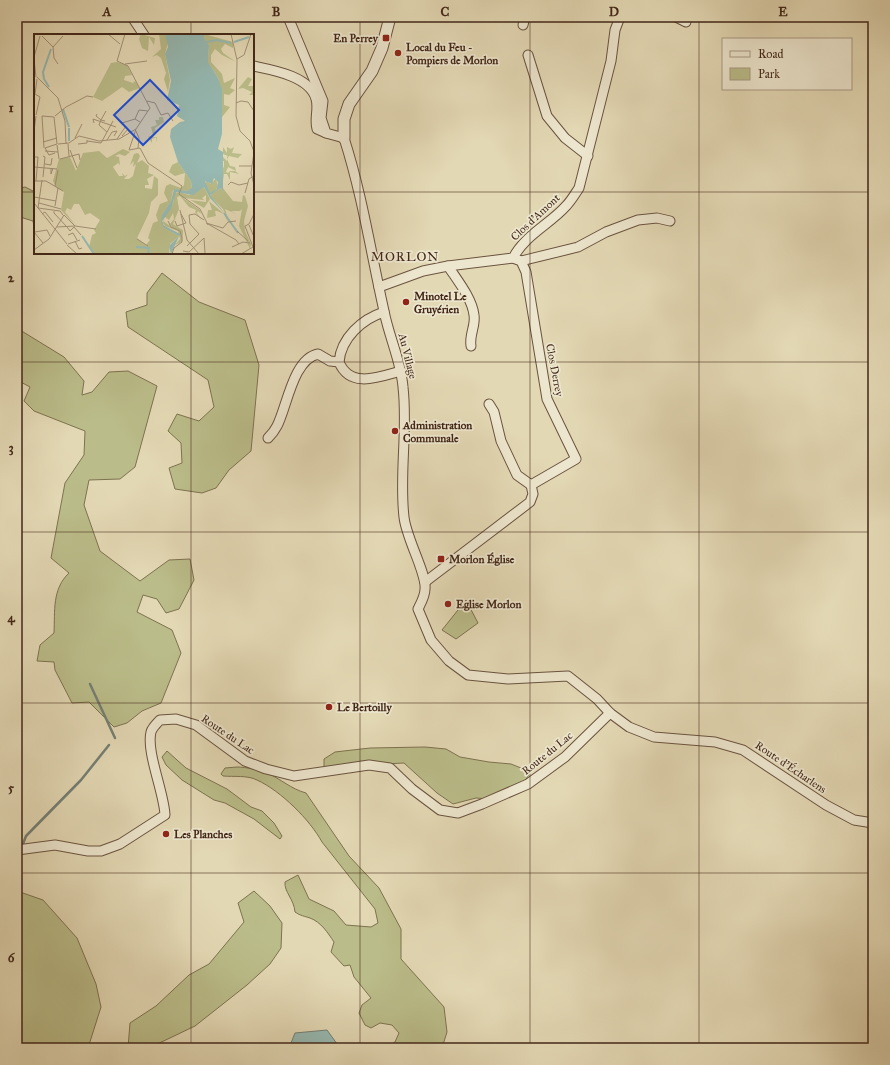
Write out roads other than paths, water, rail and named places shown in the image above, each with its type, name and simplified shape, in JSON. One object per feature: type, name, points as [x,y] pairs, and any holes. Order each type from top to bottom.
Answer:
[{"type":"street","points":[[132,17],[143,34]]},
{"type":"street","points":[[288,17],[324,101],[321,118],[326,133]]},
{"type":"street","points":[[254,66],[285,73],[308,87],[316,98],[315,123],[317,130],[344,138],[344,120],[349,104],[372,71],[386,38],[390,17]]},
{"type":"street","name":"Clos d'Amont","points":[[517,259],[523,244],[567,206],[580,188],[611,61],[615,30],[620,17]]},
{"type":"street","points":[[676,17],[686,22]]},
{"type":"street","points":[[528,55],[547,116],[565,138],[588,156]]},
{"type":"street","name":"Au Village","points":[[344,138],[363,208],[384,312],[401,371],[405,419],[403,511],[408,538],[425,582]]},
{"type":"street","name":"Clos d'Amont","points":[[379,287],[423,271],[448,266],[517,259],[578,247],[606,232],[638,220],[657,218],[670,221]]},
{"type":"street","name":"Clos Derrey","points":[[517,259],[527,279],[546,399],[576,459],[531,485]]},
{"type":"street","points":[[448,266],[469,300],[475,316],[470,338],[471,346]]},
{"type":"street","points":[[384,312],[375,315],[352,333],[344,345],[339,362],[347,375],[358,379],[381,377],[401,371]]},
{"type":"street","points":[[268,438],[277,426],[293,380],[307,360],[318,354],[330,361],[339,362]]},
{"type":"street","points":[[425,582],[530,502],[533,494],[531,485],[517,475],[501,441],[494,412],[489,404]]},
{"type":"street","name":"Route d'Écharlens","points":[[425,582],[425,590],[418,609],[431,640],[449,661],[468,675],[508,679],[568,676],[597,698],[610,713],[629,727],[654,737],[715,742],[743,750],[826,805],[854,820],[873,823]]},
{"type":"street","name":"Route du Lac","points":[[17,850],[55,845],[88,851],[101,851],[120,844],[165,815],[163,798],[151,747],[151,732],[160,720],[176,718],[196,725],[244,761],[266,770],[294,776],[369,765],[390,768],[412,789],[440,810],[458,813],[528,784],[565,757],[610,713]]},
{"type":"water","points":[[327,1030],[340,1048],[289,1048],[295,1033]]},
{"type":"waterway","points":[[90,684],[115,738]]},
{"type":"waterway","points":[[23,844],[26,836],[81,780],[109,745]]},
{"type":"place","name":"En Perrey","points":[[386,38]]},
{"type":"place","name":"Local du Feu - Pompiers de Morlon","points":[[398,53]]},
{"type":"place","name":"Minotel Le Gruyérien","points":[[406,302]]},
{"type":"place","name":"Administration Communale","points":[[395,431]]},
{"type":"place","name":"Morlon Église","points":[[441,559]]},
{"type":"place","name":"Eglise Morlon","points":[[448,604]]},
{"type":"place","name":"Le Bertoilly","points":[[329,707]]},
{"type":"place","name":"Les Planches","points":[[166,834]]},
{"type":"district","name":"MORLON","points":[[405,256]]}]
